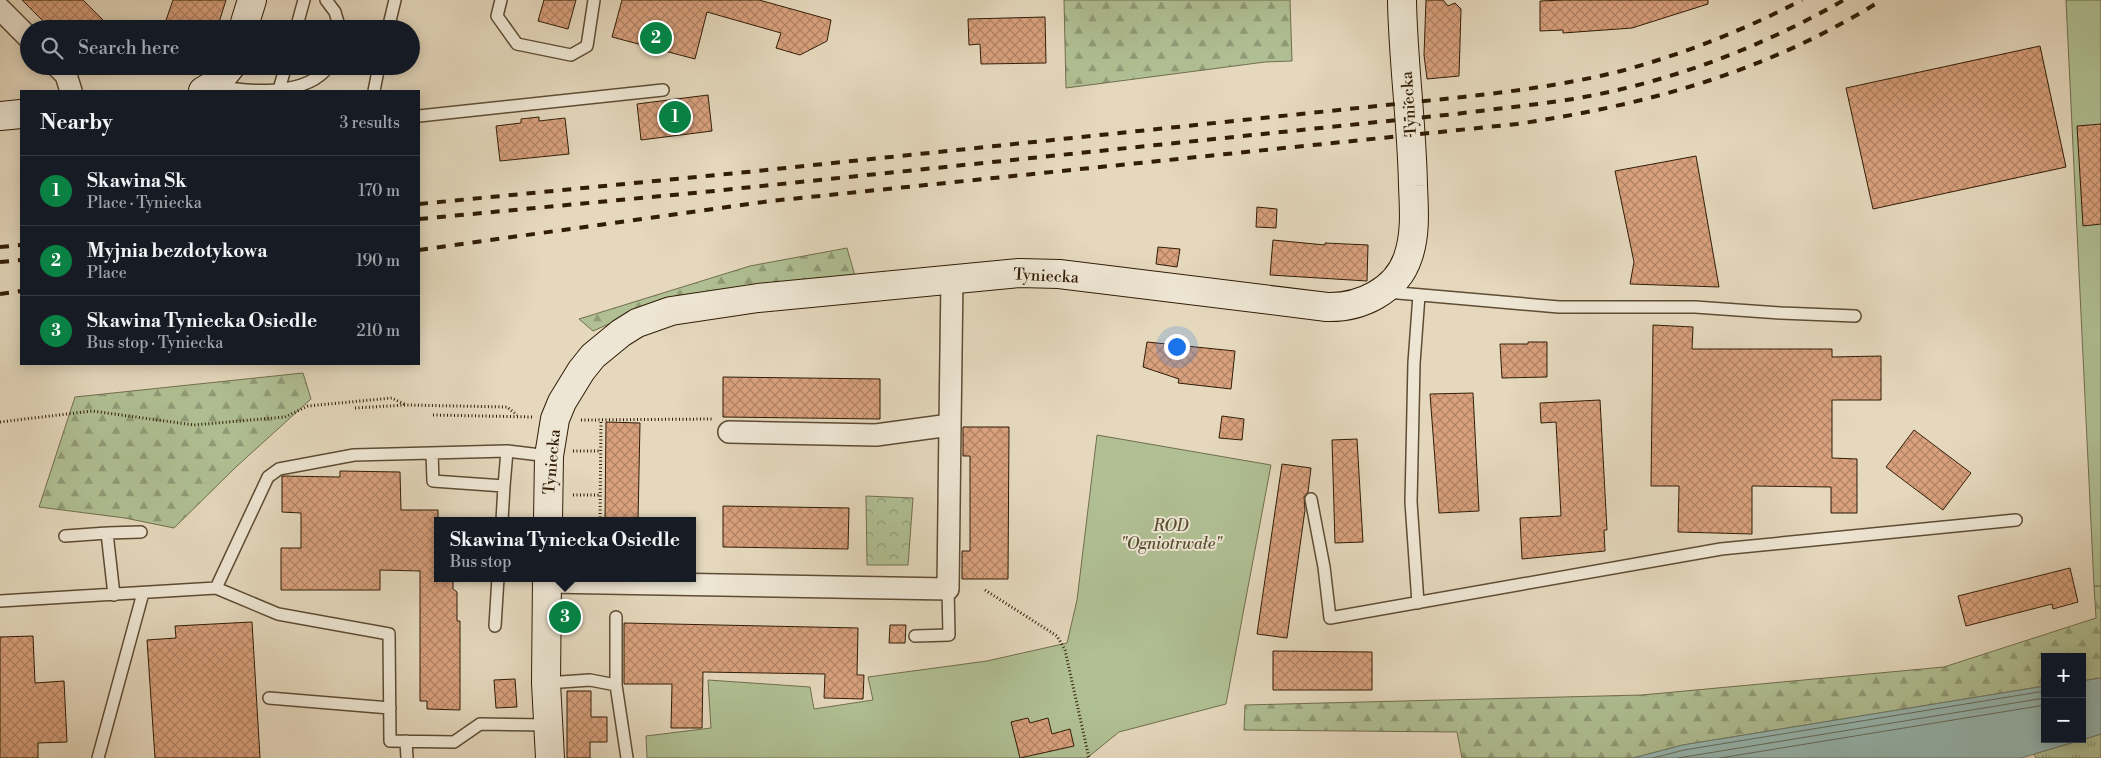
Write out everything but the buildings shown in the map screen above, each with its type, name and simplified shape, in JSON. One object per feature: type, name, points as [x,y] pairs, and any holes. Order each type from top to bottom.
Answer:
[{"type":"street","points":[[246,20],[252,0]]},
{"type":"street","name":"Tyniecka","points":[[548,517],[549,456],[556,420],[569,389],[593,356],[621,333],[652,317],[671,311],[758,298],[1020,273],[1059,274],[1327,308],[1342,308],[1357,304],[1382,291],[1402,270],[1408,259],[1414,225],[1413,149],[1402,0]]},
{"type":"street","points":[[0,9],[20,29]]},
{"type":"street","points":[[66,75],[71,90]]},
{"type":"street","points":[[0,116],[20,114]]},
{"type":"street","points":[[636,582],[948,589],[952,278]]},
{"type":"street","points":[[729,432],[876,435],[950,425]]},
{"type":"street","points":[[547,582],[546,683],[550,758]]},
{"type":"lane","points":[[298,20],[304,0]]},
{"type":"lane","points":[[326,0],[336,12],[338,20]]},
{"type":"lane","points":[[390,20],[395,0]]},
{"type":"lane","points":[[501,0],[497,16],[517,44],[570,55],[587,46],[594,0]]},
{"type":"lane","points":[[279,89],[283,75]]},
{"type":"lane","points":[[260,90],[300,86],[310,87],[320,75]]},
{"type":"lane","points":[[374,90],[377,75]]},
{"type":"lane","points":[[215,84],[238,90]]},
{"type":"lane","points":[[420,116],[664,90]]},
{"type":"lane","points":[[1382,291],[1559,307],[1695,307],[1781,314],[1854,316]]},
{"type":"lane","points":[[1418,603],[1412,502],[1414,364],[1419,295]]},
{"type":"lane","points":[[502,517],[507,451]]},
{"type":"lane","points":[[216,588],[268,477],[279,469],[354,455],[507,451],[549,456]]},
{"type":"lane","points":[[432,453],[434,481],[504,486]]},
{"type":"lane","points":[[1311,499],[1324,567],[1330,618],[1721,550],[2016,520]]},
{"type":"lane","points":[[66,536],[141,532]]},
{"type":"lane","points":[[107,534],[114,595]]},
{"type":"lane","points":[[495,626],[498,582]]},
{"type":"lane","points":[[0,601],[216,588],[278,614],[389,634],[390,741],[454,742],[480,724],[548,725]]},
{"type":"lane","points":[[915,636],[949,635],[948,589]]},
{"type":"lane","points":[[98,758],[143,593]]},
{"type":"lane","points":[[616,617],[616,685],[628,758]]},
{"type":"lane","points":[[546,683],[590,680],[616,685]]},
{"type":"lane","points":[[269,698],[390,708]]},
{"type":"lane","points":[[406,741],[407,758]]},
{"type":"path","points":[[0,422],[92,411],[194,425],[285,417],[308,406],[383,398],[392,398],[406,405]]},
{"type":"path","points":[[355,408],[406,405],[507,407],[517,416],[433,415]]},
{"type":"path","points":[[556,420],[714,419],[729,432]]},
{"type":"path","points":[[600,517],[601,420]]},
{"type":"path","points":[[985,590],[1057,636],[1065,650],[1089,758]]},
{"type":"green space","points":[[1064,0],[1290,0],[1292,61],[1265,62],[1066,88]]},
{"type":"green space","points":[[2066,0],[2101,0],[2101,586],[2094,586]]},
{"type":"green space","points":[[847,248],[855,276],[645,308],[593,331],[579,319],[750,266]]},
{"type":"green space","points":[[303,373],[311,399],[236,467],[174,528],[125,518],[39,507],[75,397]]},
{"type":"green space","name":"ROD \"Ogniotrwałe\"","points":[[1097,435],[1271,465],[1226,704],[1119,732],[1087,758],[647,758],[646,736],[711,728],[708,680],[810,687],[814,709],[873,700],[868,677],[987,661],[1067,643],[1077,600]]},
{"type":"green space","points":[[866,496],[913,498],[908,565],[867,565]]},
{"type":"green space","points":[[2094,586],[2101,586],[2101,678],[2086,680],[2086,653],[2041,653],[2041,687],[1683,745],[1633,758],[1462,758],[1457,732],[1244,730],[1245,705],[1642,695],[1944,667],[2096,618]]},
{"type":"green space","points":[[2101,734],[2101,758],[2036,758],[2034,754],[2071,743],[2086,743],[2086,738]]},
{"type":"water","points":[[2101,678],[2101,734],[2086,738],[2086,698],[2086,680]]},
{"type":"water","points":[[2041,687],[2041,743],[2071,743],[2021,758],[1633,758],[1683,745]]},
{"type":"railway","points":[[420,204],[747,172],[1523,90],[1601,76],[1668,57],[1736,31],[1802,0]]},
{"type":"railway","points":[[420,219],[704,192],[1455,114],[1573,99],[1644,84],[1713,62],[1780,33],[1844,0]]},
{"type":"railway","points":[[420,250],[771,201],[1517,124],[1566,116],[1661,95],[1751,66],[1839,25],[1882,0]]},
{"type":"railway","points":[[0,247],[20,245]]},
{"type":"railway","points":[[0,262],[20,260]]},
{"type":"railway","points":[[0,294],[20,291]]},
{"type":"place","name":"Myjnia bezdotykowa","points":[[656,38]]},
{"type":"place","name":"Skawina Sk","points":[[675,117]]},
{"type":"place","name":"Skawina Tyniecka Osiedle","points":[[565,617]]}]
